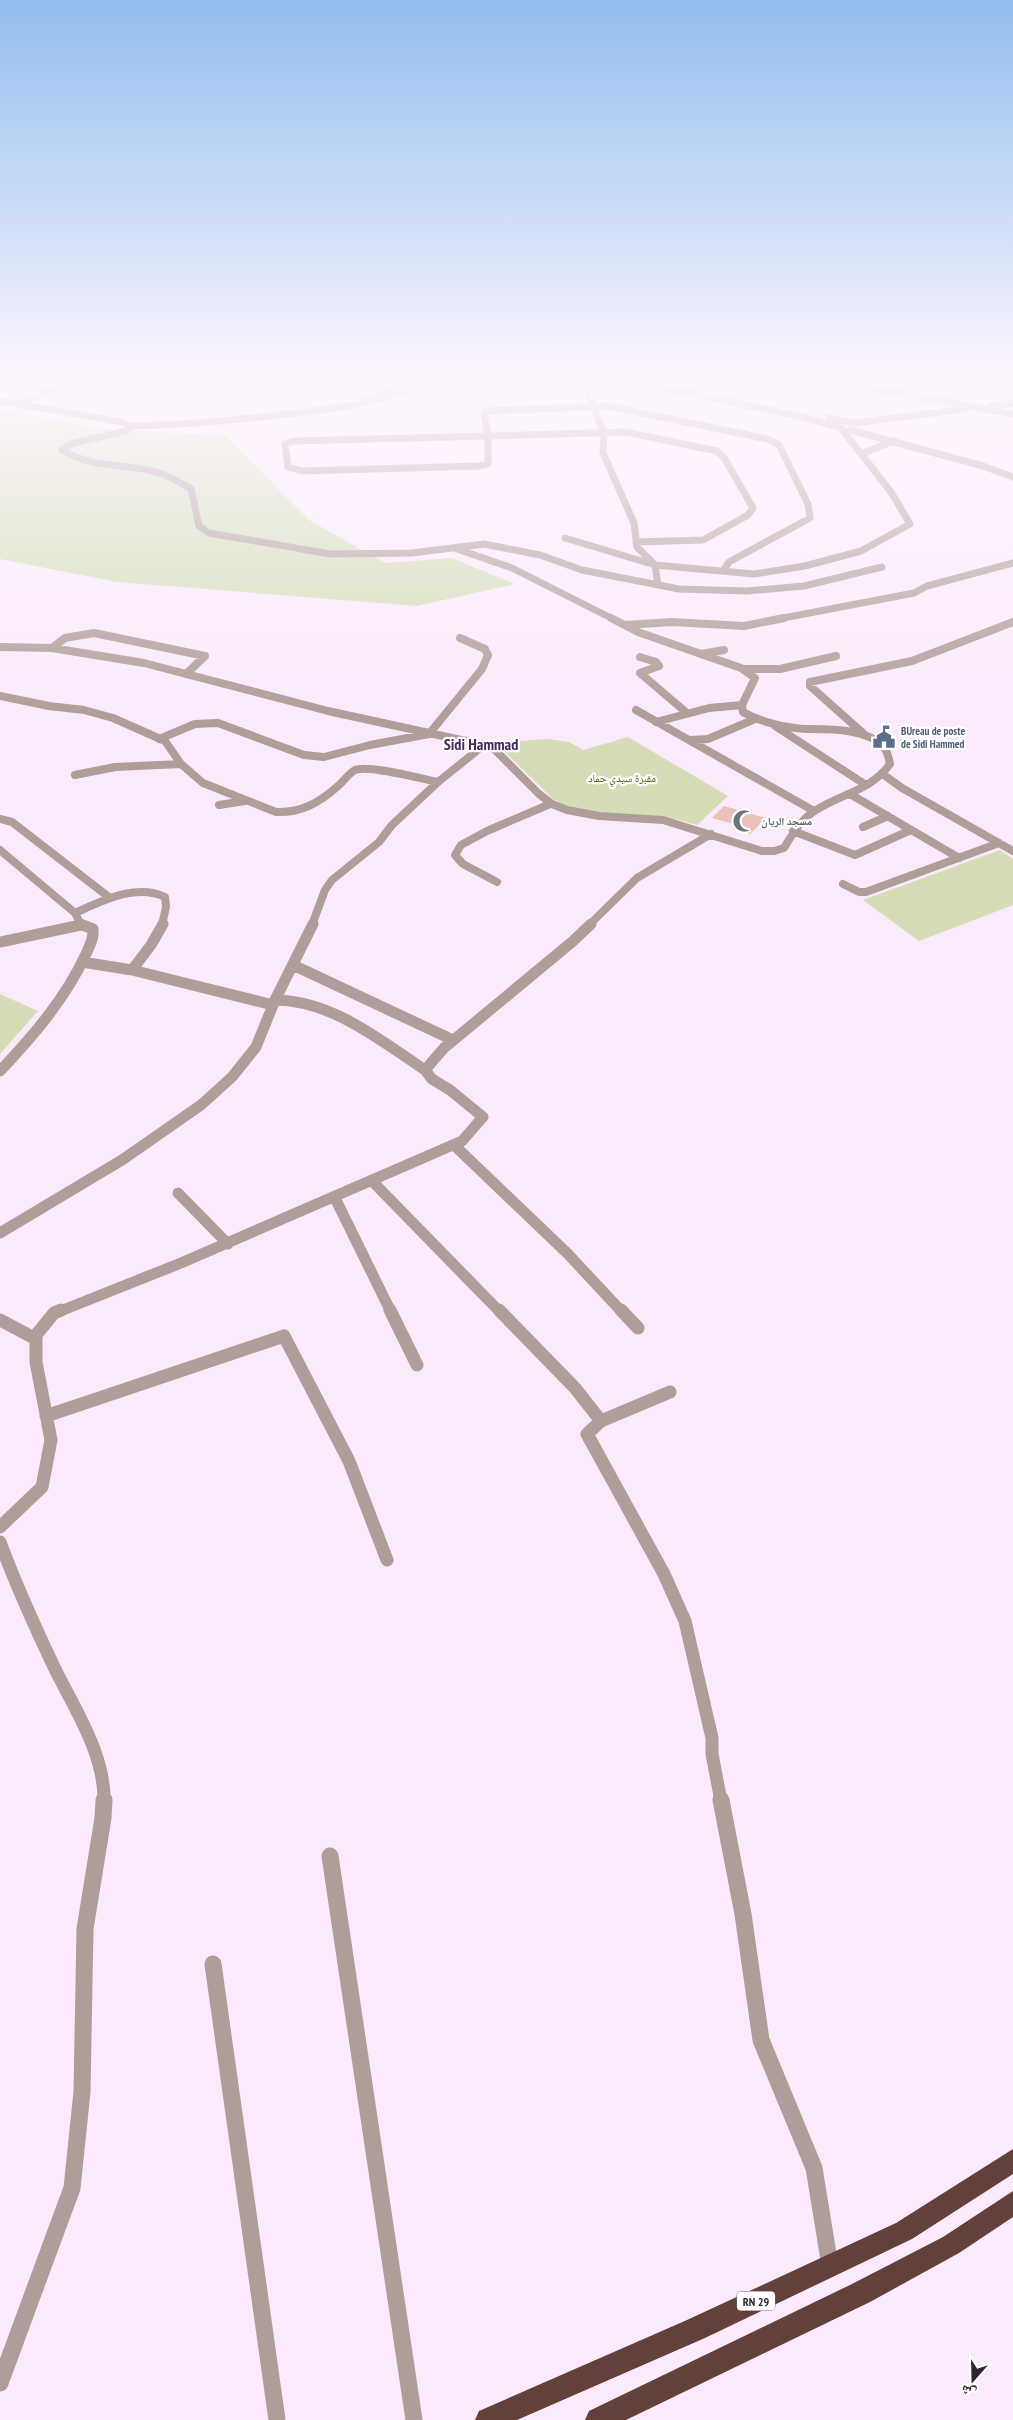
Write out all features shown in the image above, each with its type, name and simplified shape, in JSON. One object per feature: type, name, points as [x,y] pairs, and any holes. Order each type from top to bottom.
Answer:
[{"type":"highway","name":"RN 29","points":[[488,2420],[696,2329],[904,2231],[1013,2160]]},
{"type":"highway","points":[[608,2418],[861,2293],[951,2245],[1013,2203]]},
{"type":"street","points":[[191,491],[199,526],[209,533],[330,554],[412,554],[484,544],[540,554],[582,570],[658,585],[679,588],[747,591],[804,586],[882,567]]},
{"type":"street","points":[[620,491],[634,523],[637,547],[655,565],[658,585]]},
{"type":"street","points":[[636,542],[703,540],[748,515],[753,508],[744,491]]},
{"type":"street","points":[[723,571],[730,562],[810,518],[808,504],[802,491]]},
{"type":"street","points":[[565,538],[655,565],[754,574],[805,566],[861,551],[910,524],[902,508],[889,491]]},
{"type":"street","points":[[457,549],[512,568],[625,625],[757,675],[836,656]]},
{"type":"street","points":[[625,625],[672,622],[736,626],[769,622],[914,592],[928,586],[1013,563]]},
{"type":"street","points":[[0,647],[52,648],[144,663],[328,711],[484,746],[494,749],[550,804],[572,812],[595,816],[674,822],[769,852],[784,848],[799,823],[814,811],[884,775],[890,764],[885,750],[810,686],[810,682],[912,661],[1013,622]]},
{"type":"street","points":[[52,648],[57,642],[94,632],[205,656],[186,674]]},
{"type":"street","points":[[159,738],[185,730],[194,724],[218,724],[304,755],[324,757],[337,756],[370,744],[429,734],[482,668],[488,655],[485,649],[460,638]]},
{"type":"street","points":[[700,654],[724,650]]},
{"type":"street","points":[[640,657],[656,662],[659,666],[640,673],[688,713]]},
{"type":"street","points":[[757,675],[742,705],[743,712],[755,719],[804,729],[826,728],[864,734]]},
{"type":"street","points":[[0,696],[49,706],[84,710],[113,718],[159,738],[174,752],[181,764],[203,783],[276,812],[288,814],[299,811],[328,797],[360,766],[358,763],[337,756]]},
{"type":"street","points":[[656,722],[724,705],[742,705]]},
{"type":"street","points":[[636,710],[814,811]]},
{"type":"street","points":[[691,740],[708,739],[755,719]]},
{"type":"street","points":[[770,722],[866,785]]},
{"type":"street","points":[[0,1233],[122,1160],[201,1105],[232,1077],[256,1047],[274,1002],[332,880],[379,842],[392,825],[438,782],[484,746]]},
{"type":"street","points":[[75,775],[115,767],[181,764]]},
{"type":"street","points":[[355,770],[374,769],[438,782]]},
{"type":"street","points":[[884,775],[902,788],[1008,847]]},
{"type":"street","points":[[850,794],[959,858]]},
{"type":"street","points":[[219,805],[245,801]]},
{"type":"street","points":[[497,882],[463,864],[455,855],[461,845],[487,831],[550,804]]},
{"type":"street","points":[[863,827],[888,816]]},
{"type":"street","points":[[0,819],[12,822],[110,898]]},
{"type":"street","points":[[793,832],[855,856],[911,830]]},
{"type":"street","points":[[425,1070],[453,1040],[572,942],[637,878],[711,834]]},
{"type":"street","points":[[843,884],[859,892],[866,892],[959,858],[1008,847]]},
{"type":"street","points":[[0,850],[75,913],[81,925]]},
{"type":"street","points":[[75,913],[110,898],[147,891],[154,891],[165,897],[166,917],[158,934],[132,970]]},
{"type":"street","points":[[0,942],[81,925],[93,929],[94,936],[82,962],[55,1010],[26,1045],[0,1071]]},
{"type":"street","points":[[0,1527],[42,1488],[51,1440],[36,1362],[36,1335],[54,1313],[228,1244],[454,1145],[462,1141],[483,1117],[432,1078],[425,1070],[366,1031],[319,1008],[301,1002],[274,1002],[132,970],[82,962]]},
{"type":"street","points":[[293,965],[453,1040]]},
{"type":"street","points":[[454,1145],[568,1254],[638,1328]]},
{"type":"street","points":[[372,1181],[575,1388],[601,1421]]},
{"type":"street","points":[[178,1193],[228,1244]]},
{"type":"street","points":[[335,1198],[417,1365]]},
{"type":"street","points":[[0,1320],[36,1339]]},
{"type":"street","points":[[46,1416],[284,1336],[322,1404],[349,1461],[387,1560]]},
{"type":"street","points":[[670,1392],[601,1421],[587,1434],[664,1574],[685,1621],[712,1738],[712,1754],[743,1914],[761,2040],[814,2168],[830,2266]]},
{"type":"street","points":[[0,1542],[18,1590],[94,1750],[104,1788],[102,1818],[85,1929],[82,2092],[72,2188],[0,2383]]},
{"type":"street","points":[[330,1856],[414,2420]]},
{"type":"street","points":[[213,1964],[277,2420]]},
{"type":"green space","points":[[0,491],[280,491],[309,520],[385,563],[452,558],[515,584],[417,606],[117,582],[0,559]]},
{"type":"green space","name":"مقبرة سيدي حماد","points":[[628,737],[728,796],[697,825],[675,819],[601,815],[569,808],[552,798],[505,752],[519,741],[547,739],[569,742],[583,750]]},
{"type":"green space","points":[[1000,850],[1013,859],[1013,905],[919,941],[863,900]]},
{"type":"green space","points":[[0,994],[38,1011],[0,1054]]},
{"type":"building","name":"مسجد الريان","points":[[724,806],[766,818],[750,834],[733,829],[738,825],[712,818]]},
{"type":"place","name":"BUreau de poste de Sidi Hammed","points":[[884,737]]},
{"type":"place","name":"مسجد الريان","points":[[744,821]]},
{"type":"district","name":"Sidi Hammad","points":[[481,744]]}]
